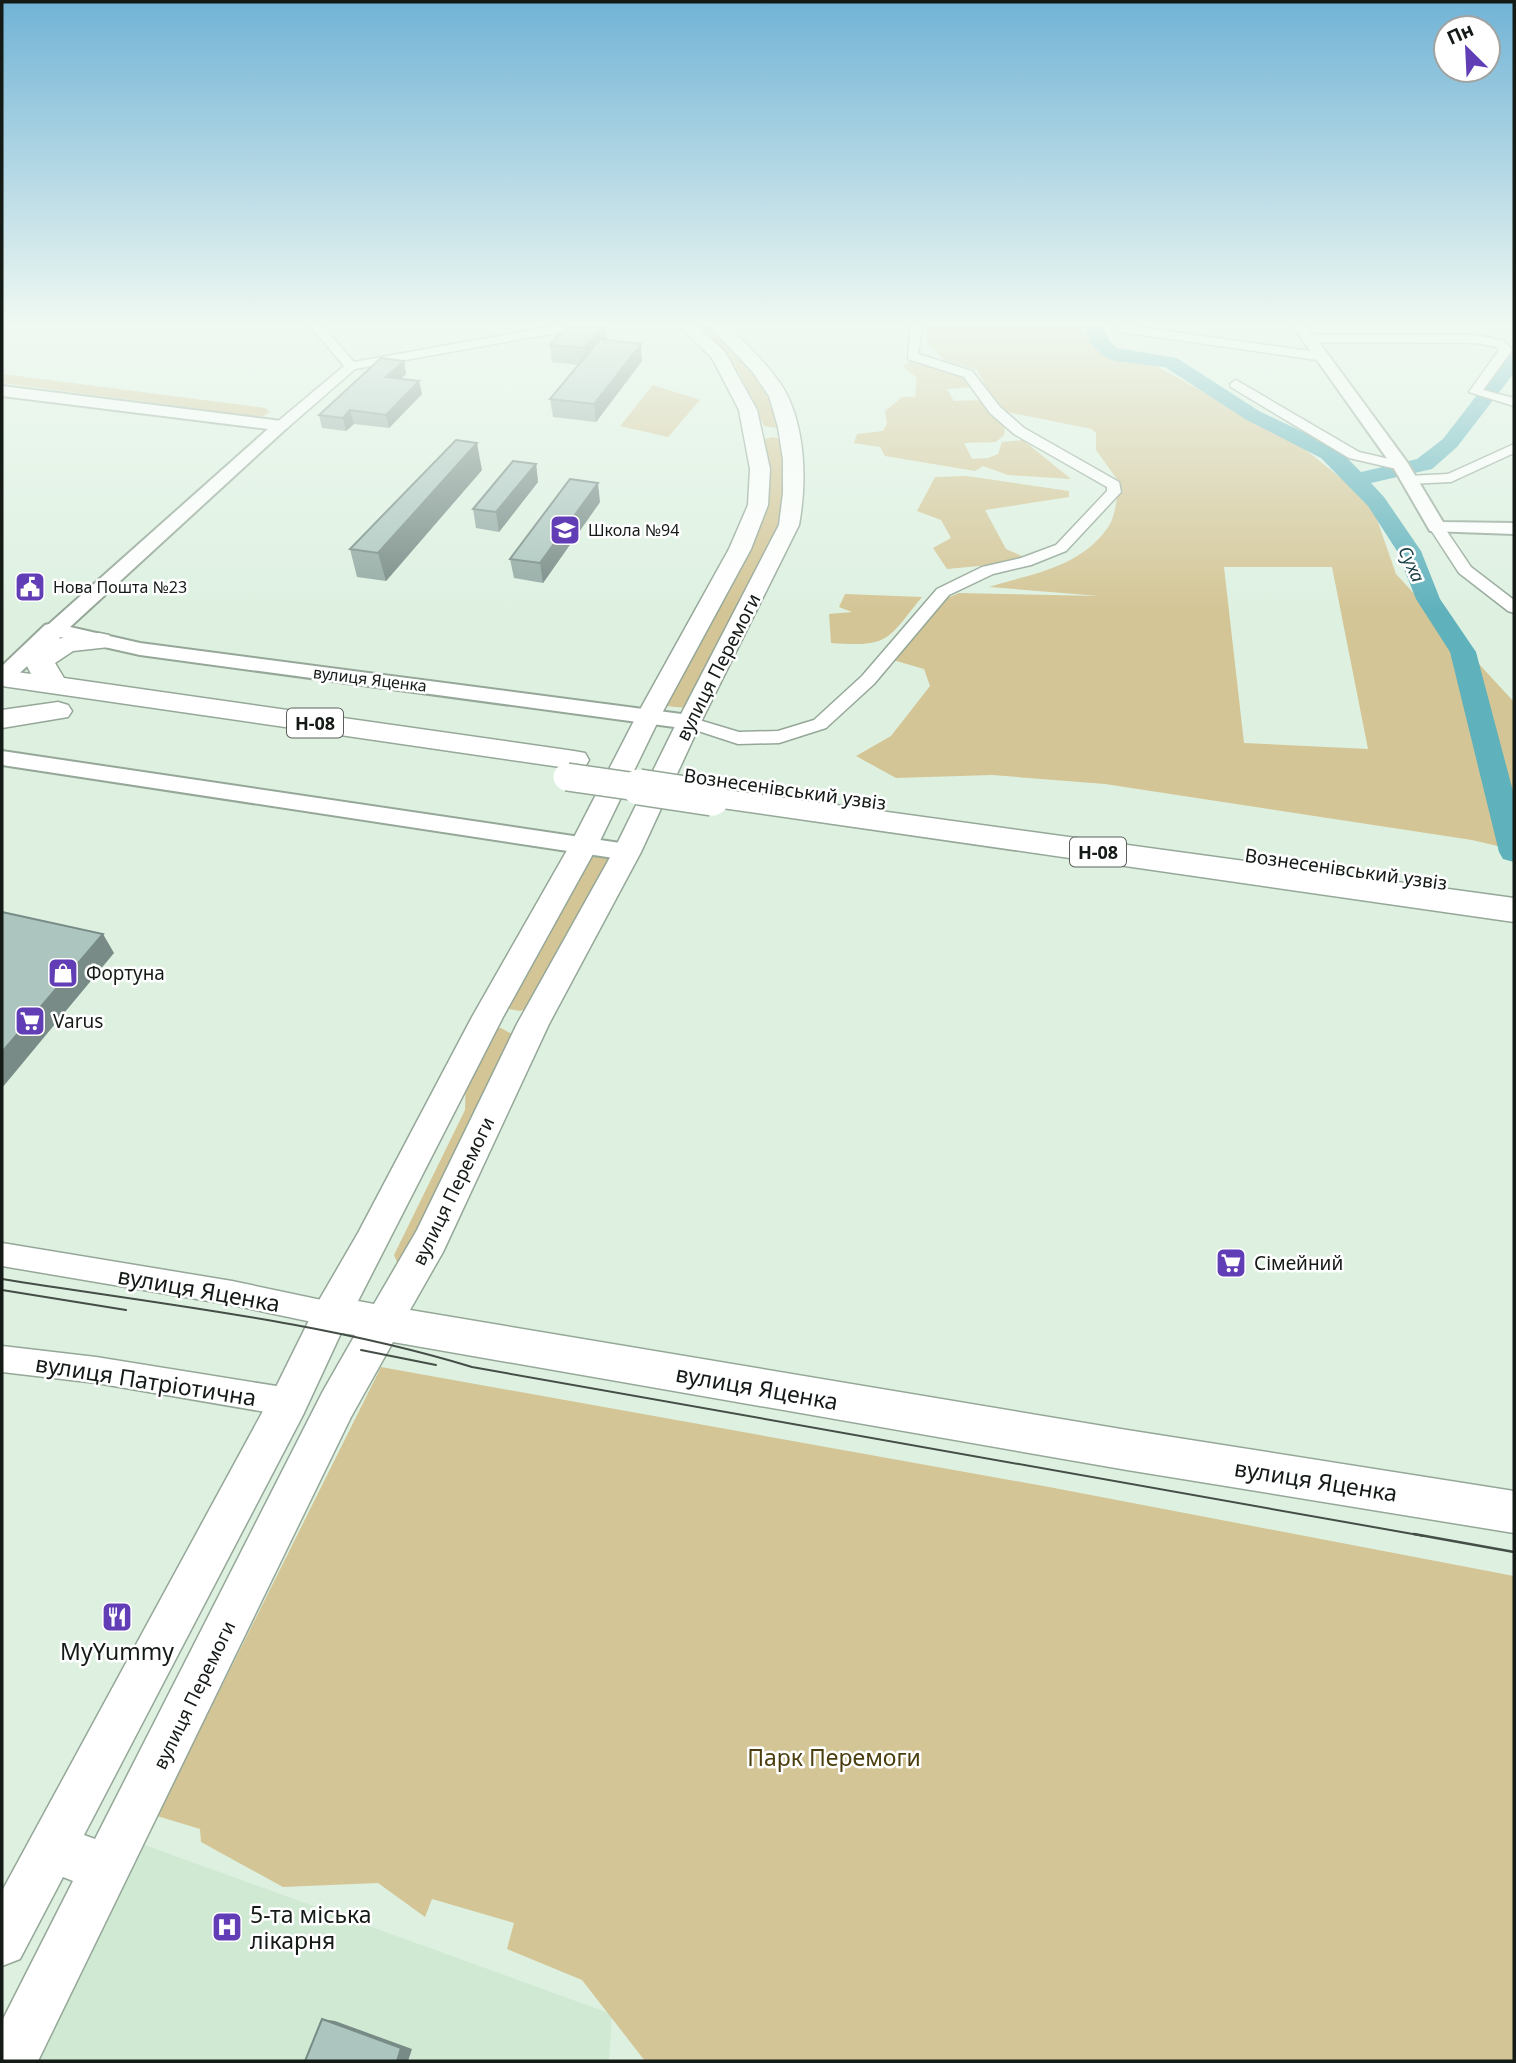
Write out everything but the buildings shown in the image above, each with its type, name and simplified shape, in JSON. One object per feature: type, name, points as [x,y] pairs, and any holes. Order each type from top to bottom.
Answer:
[{"type":"main road","name":"вулиця Перемоги","points":[[2,1941],[289,1402],[331,1314],[371,1244],[488,1017],[584,845],[649,715],[740,548],[758,505],[760,469],[750,418]]},
{"type":"main road","name":"вулиця Перемоги","points":[[10,2061],[337,1404],[430,1241],[533,1024],[627,852],[689,722],[789,525],[794,502],[794,481],[784,418]]},
{"type":"main road","points":[[753,433],[787,432]]},
{"type":"main road","points":[[2,719],[23,714],[57,699],[40,664],[49,641],[65,645],[99,641]]},
{"type":"main road","name":"Н-08","points":[[2,677],[57,699]]},
{"type":"main road","name":"Н-08","points":[[2,701],[57,699]]},
{"type":"main road","name":"Вознесенівський узвіз","points":[[57,699],[571,768],[1499,899]]},
{"type":"main road","points":[[488,1017],[533,1024]]},
{"type":"main road","name":"вулиця Яценка","points":[[331,1314],[1113,1448],[1514,1512]]},
{"type":"main road","points":[[51,1847],[107,1868]]},
{"type":"street","points":[[219,418],[281,426]]},
{"type":"street","points":[[2,677],[49,641],[290,418]]},
{"type":"street","points":[[689,722],[738,738],[779,737],[820,724],[869,680],[943,592],[988,570],[1025,562],[1061,548],[1114,492],[1114,485],[1019,431],[1004,418]]},
{"type":"street","points":[[1293,418],[1354,455],[1405,474],[1451,478],[1514,448]]},
{"type":"street","points":[[1366,418],[1465,570],[1514,608]]},
{"type":"street","points":[[1437,527],[1514,528]]},
{"type":"street","name":"вулиця Яценка","points":[[99,641],[689,722]]},
{"type":"street","points":[[2,758],[627,852]]},
{"type":"street","name":"вулиця Яценка","points":[[2,1254],[232,1293],[331,1314]]},
{"type":"street","name":"вулиця Патріотична","points":[[2,1359],[96,1370],[289,1402]]},
{"type":"shaded area","name":"5-та міська лікарня","points":[[128,1839],[612,2014],[609,2061],[16,2061]]},
{"type":"green space","points":[[626,418],[684,418],[668,437],[620,426]]},
{"type":"green space","points":[[760,418],[776,418],[779,426],[776,428],[764,426]]},
{"type":"green space","points":[[886,418],[1000,418],[1005,423],[1004,435],[996,442],[964,443],[972,459],[998,454],[1002,442],[1023,440],[1071,479],[1008,475],[983,466],[975,471],[885,456],[880,447],[854,443],[857,434],[883,431],[887,424]]},
{"type":"green space","points":[[1038,418],[1252,418],[1297,443],[1371,502],[1396,574],[1514,702],[1514,850],[1472,840],[1105,784],[992,775],[896,778],[856,756],[891,736],[930,686],[924,669],[893,660],[945,599],[959,593],[1100,596],[989,587],[1068,561],[1095,543],[1106,530],[1114,513],[1119,482],[1096,450],[1096,433],[1092,429]],"holes":[[[1224,567],[1332,567],[1368,749],[1244,743]]]},
{"type":"green space","points":[[765,439],[781,439],[786,472],[783,509],[773,539],[686,708],[666,706],[704,634],[768,472]]},
{"type":"green space","points":[[967,476],[1069,491],[1069,497],[985,510],[1006,549],[1024,557],[1010,563],[947,569],[933,548],[951,538],[941,520],[917,511],[935,477]]},
{"type":"green space","points":[[845,594],[922,597],[885,638],[865,644],[831,643],[829,614],[852,612],[839,607]]},
{"type":"green space","points":[[597,853],[608,858],[607,866],[532,1007],[520,1011],[509,1009],[508,1000],[590,855]]},
{"type":"green space","points":[[501,1028],[512,1034],[511,1042],[402,1263],[397,1262],[394,1255],[465,1110],[466,1075],[493,1029]]},
{"type":"green space","name":"Парк Перемоги","points":[[381,1367],[1049,1487],[1514,1576],[1514,2061],[645,2061],[582,1980],[507,1949],[514,1923],[432,1899],[425,1917],[378,1883],[283,1887],[201,1842],[200,1829],[157,1816]]},
{"type":"waterway","points":[[1259,418],[1329,453],[1356,480]]},
{"type":"waterway","name":"Суха","points":[[1356,480],[1424,464],[1450,443],[1469,418]]},
{"type":"waterway","name":"Суха","points":[[1356,480],[1376,502],[1409,551],[1428,599],[1463,652],[1514,852]]},
{"type":"tram line","points":[[2,1279],[298,1326],[357,1337],[472,1367],[1424,1536]]},
{"type":"tram line","points":[[2,1290],[126,1310]]},
{"type":"tram line","points":[[361,1350],[436,1365]]},
{"type":"tram line","points":[[1414,1534],[1514,1552]]},
{"type":"place","name":"Школа №94","points":[[565,530]]},
{"type":"place","name":"Нова Пошта №23","points":[[30,587]]},
{"type":"place","name":"Фортуна","points":[[63,973]]},
{"type":"place","name":"Varus","points":[[30,1021]]},
{"type":"place","name":"Сімейний","points":[[1231,1263]]},
{"type":"place","name":"MyYummy","points":[[117,1617]]},
{"type":"place","name":"5-та міська лікарня","points":[[227,1927]]}]
